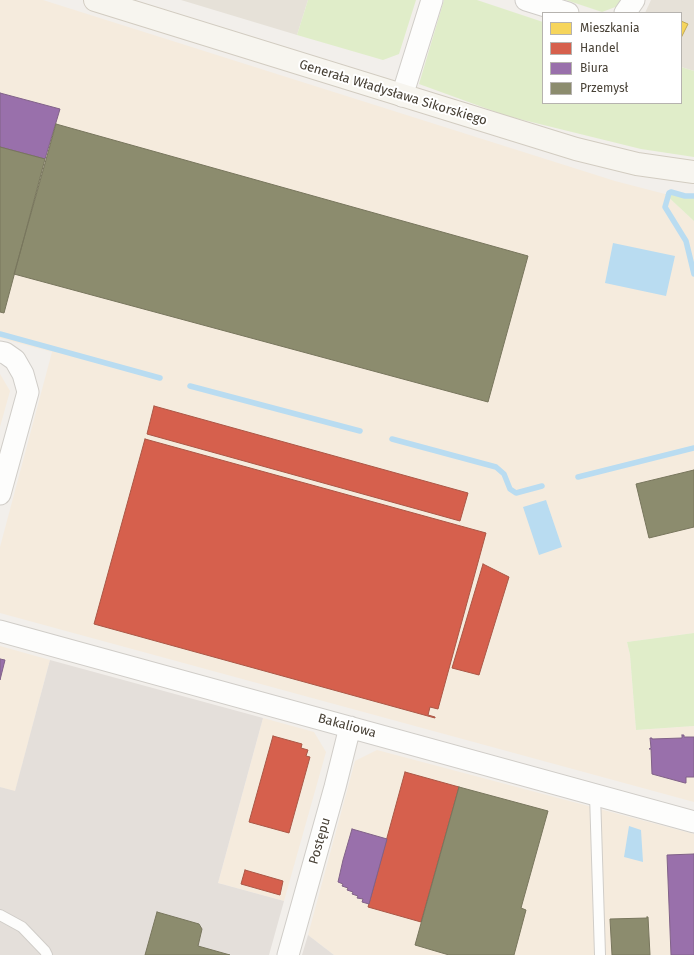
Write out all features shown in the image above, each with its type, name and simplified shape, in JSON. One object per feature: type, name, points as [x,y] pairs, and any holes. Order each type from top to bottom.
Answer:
[{"type":"main road","name":"Generała Władysława Sikorskiego","points":[[95,0],[596,155],[637,164],[694,172]]},
{"type":"street","points":[[402,96],[432,0]]},
{"type":"street","points":[[526,0],[565,12]]},
{"type":"street","points":[[626,12],[634,0]]},
{"type":"street","points":[[0,352],[5,353],[15,360],[23,374],[28,392],[0,494]]},
{"type":"street","name":"Bakaliowa","points":[[0,631],[694,822]]},
{"type":"street","name":"Postępu","points":[[288,955],[335,787],[350,727]]},
{"type":"lane","points":[[595,794],[600,955]]},
{"type":"lane","points":[[0,915],[22,927],[47,955]]},
{"type":"shaded area","points":[[0,0],[43,0],[615,181],[665,194],[694,221],[694,633],[627,642],[630,655],[636,730],[694,726],[694,802],[0,613],[0,547],[52,352],[0,338]]},
{"type":"shaded area","points":[[181,0],[308,0],[297,35]]},
{"type":"shaded area","points":[[651,0],[694,0],[694,71],[682,67],[682,12],[645,12]]},
{"type":"shaded area","points":[[0,374],[10,391],[0,427]]},
{"type":"shaded area","points":[[0,646],[50,660],[15,792],[0,787]]},
{"type":"shaded area","points":[[50,660],[263,718],[218,883],[284,901],[269,955],[0,955],[0,787],[15,791]]},
{"type":"shaded area","points":[[263,718],[314,732],[326,752],[284,901],[218,883]]},
{"type":"shaded area","points":[[377,750],[694,834],[694,955],[334,955],[308,935],[355,761]]},
{"type":"shaded area","points":[[308,935],[334,955],[302,955]]},
{"type":"green space","points":[[308,0],[416,0],[399,54],[383,60],[297,35]]},
{"type":"green space","points":[[444,0],[477,0],[542,22],[542,104],[682,104],[682,67],[694,71],[694,157],[641,149],[507,116],[419,84]]},
{"type":"green space","points":[[566,0],[621,0],[618,6],[602,12]]},
{"type":"green space","points":[[665,194],[694,195],[694,221]]},
{"type":"green space","points":[[694,633],[694,726],[636,730],[630,655],[627,642]]},
{"type":"water","points":[[613,243],[675,256],[666,296],[605,283]]},
{"type":"water","points":[[546,500],[562,547],[539,555],[523,507]]},
{"type":"water","points":[[629,826],[641,830],[643,862],[624,857]]},
{"type":"building: Mieszkania","points":[[682,21],[688,24],[682,36]]},
{"type":"building: Handel","points":[[154,406],[468,493],[460,521],[147,434]]},
{"type":"building: Handel","points":[[145,439],[486,533],[438,709],[430,707],[428,715],[435,718],[94,624]]},
{"type":"building: Handel","points":[[483,564],[509,577],[479,675],[452,668]]},
{"type":"building: Handel","points":[[273,736],[302,744],[301,748],[308,750],[306,756],[310,757],[289,833],[249,822]]},
{"type":"building: Handel","points":[[405,772],[459,787],[421,922],[368,907]]},
{"type":"building: Handel","points":[[245,870],[283,881],[280,895],[241,884]]},
{"type":"building: Biura","points":[[0,93],[60,109],[45,159],[0,147]]},
{"type":"building: Biura","points":[[0,659],[5,660],[0,680]]},
{"type":"building: Biura","points":[[682,735],[684,735],[684,737],[694,737],[694,777],[686,777],[685,783],[652,774],[651,749],[649,749],[651,748],[650,738],[682,738]]},
{"type":"building: Biura","points":[[352,829],[387,839],[369,904],[362,902],[363,899],[357,898],[358,896],[352,894],[353,892],[347,890],[348,888],[342,886],[343,884],[338,882]]},
{"type":"building: Biura","points":[[694,854],[694,955],[671,955],[667,855]]},
{"type":"building: Przemysł","points":[[56,124],[528,256],[488,402],[14,274]]},
{"type":"building: Przemysł","points":[[0,147],[45,159],[4,313],[0,312]]},
{"type":"building: Przemysł","points":[[694,470],[694,527],[649,538],[636,484]]},
{"type":"building: Przemysł","points":[[459,787],[548,811],[521,908],[526,910],[514,955],[449,955],[415,945]]},
{"type":"building: Przemysł","points":[[157,912],[199,924],[202,929],[198,946],[230,955],[145,955]]},
{"type":"building: Przemysł","points":[[647,917],[650,955],[612,955],[610,919]]},
{"type":"waterway","points":[[694,196],[685,196],[671,192],[669,193],[665,207],[686,241],[694,274]]},
{"type":"waterway","points":[[0,334],[160,378]]},
{"type":"waterway","points":[[190,386],[360,431]]},
{"type":"waterway","points":[[392,439],[496,467],[504,474],[510,489],[516,493],[542,486]]},
{"type":"waterway","points":[[578,477],[694,448]]}]
